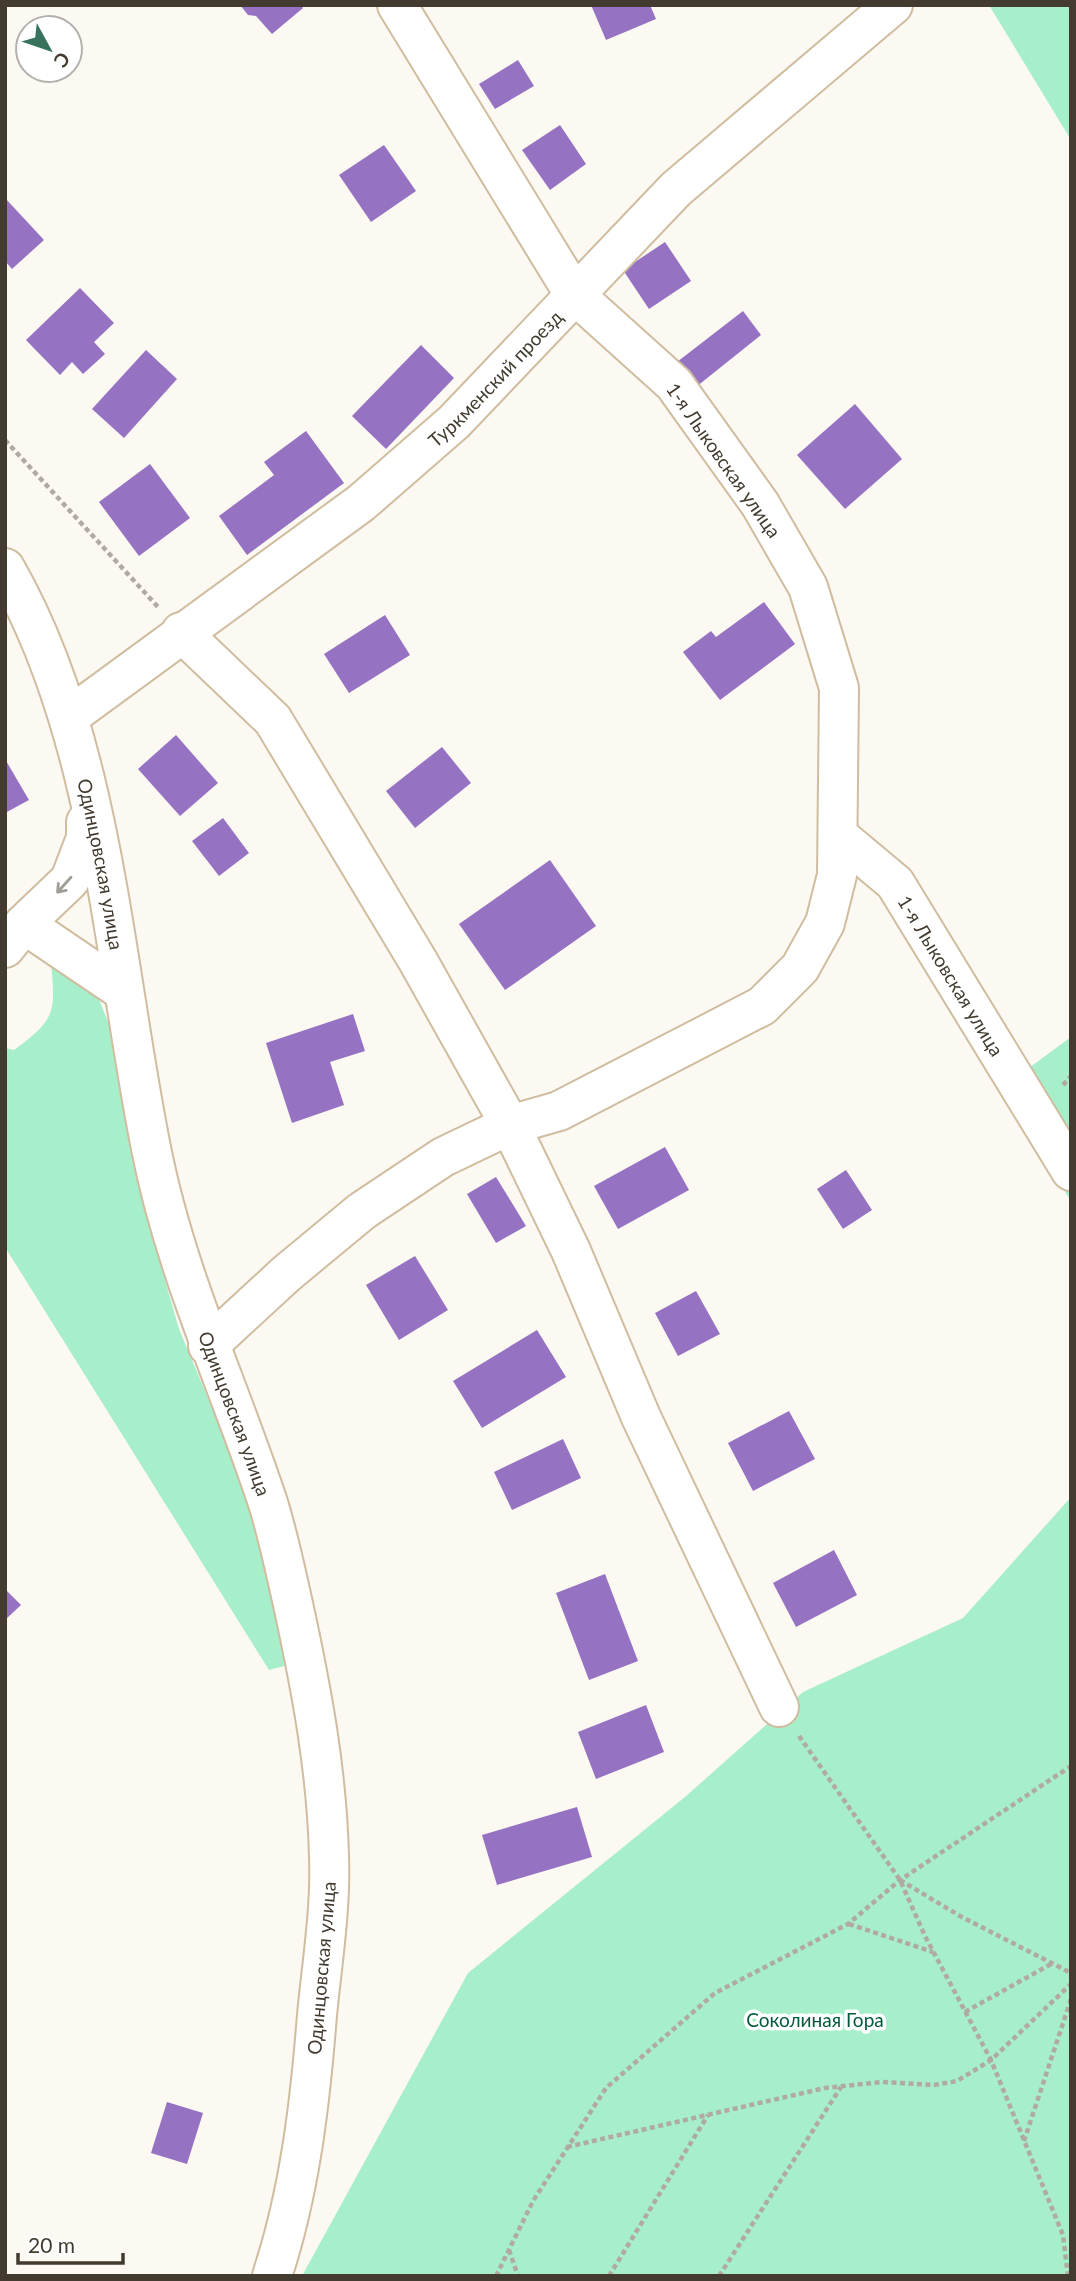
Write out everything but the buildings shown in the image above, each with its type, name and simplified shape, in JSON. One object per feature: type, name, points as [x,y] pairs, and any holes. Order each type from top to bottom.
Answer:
[{"type":"street","name":"1-я Лыковская улица","points":[[397,5],[574,294],[674,384],[760,504],[808,587],[839,688],[840,837],[895,883],[1071,1171]]},
{"type":"street","name":"Туркменский проезд","points":[[70,716],[181,632],[361,503],[444,431],[676,189],[893,5]]},
{"type":"street","name":"Одинцовская улица","points":[[5,568],[40,635],[70,716],[88,798],[162,1200],[208,1346],[276,1530],[311,1686],[324,1773],[330,1861],[310,2114],[288,2225],[272,2276]]},
{"type":"street","points":[[181,632],[273,720],[418,961],[510,1125],[571,1251],[641,1417],[779,1707]]},
{"type":"street","points":[[88,798],[86,838],[70,880],[15,936],[124,991]]},
{"type":"street","points":[[208,1346],[362,1211],[443,1157],[510,1125],[559,1111],[762,1006],[800,968],[825,923],[837,875],[840,837]]},
{"type":"path","points":[[5,440],[181,632]]},
{"type":"path","points":[[779,1707],[900,1880],[933,1952],[991,2060],[1063,2235],[1068,2276]]},
{"type":"path","points":[[496,2276],[533,2201],[606,2088],[715,1993],[848,1924],[900,1880],[1071,1766]]},
{"type":"path","points":[[900,1880],[1071,1973]]},
{"type":"path","points":[[848,1924],[933,1952]]},
{"type":"path","points":[[965,2012],[1051,1964]]},
{"type":"path","points":[[567,2147],[841,2087],[957,2081],[991,2060],[1071,1983]]},
{"type":"path","points":[[1024,2141],[1071,1999]]},
{"type":"path","points":[[719,2276],[841,2087]]},
{"type":"path","points":[[609,2276],[708,2114]]},
{"type":"path","points":[[509,2249],[518,2276]]},
{"type":"green space","points":[[989,5],[1071,5],[1071,140]]},
{"type":"green space","points":[[51,964],[92,982],[117,1044],[141,1196],[179,1329],[256,1513],[292,1664],[269,1670],[5,1247],[5,1048],[14,1050],[38,1031],[50,1014],[53,994]]},
{"type":"green space","points":[[1071,1037],[1071,1201],[999,1090]]},
{"type":"green space","name":"Соколиная Гора","points":[[1071,1497],[1071,2276],[302,2276],[468,1973],[685,1797],[803,1692],[963,1618]]}]
